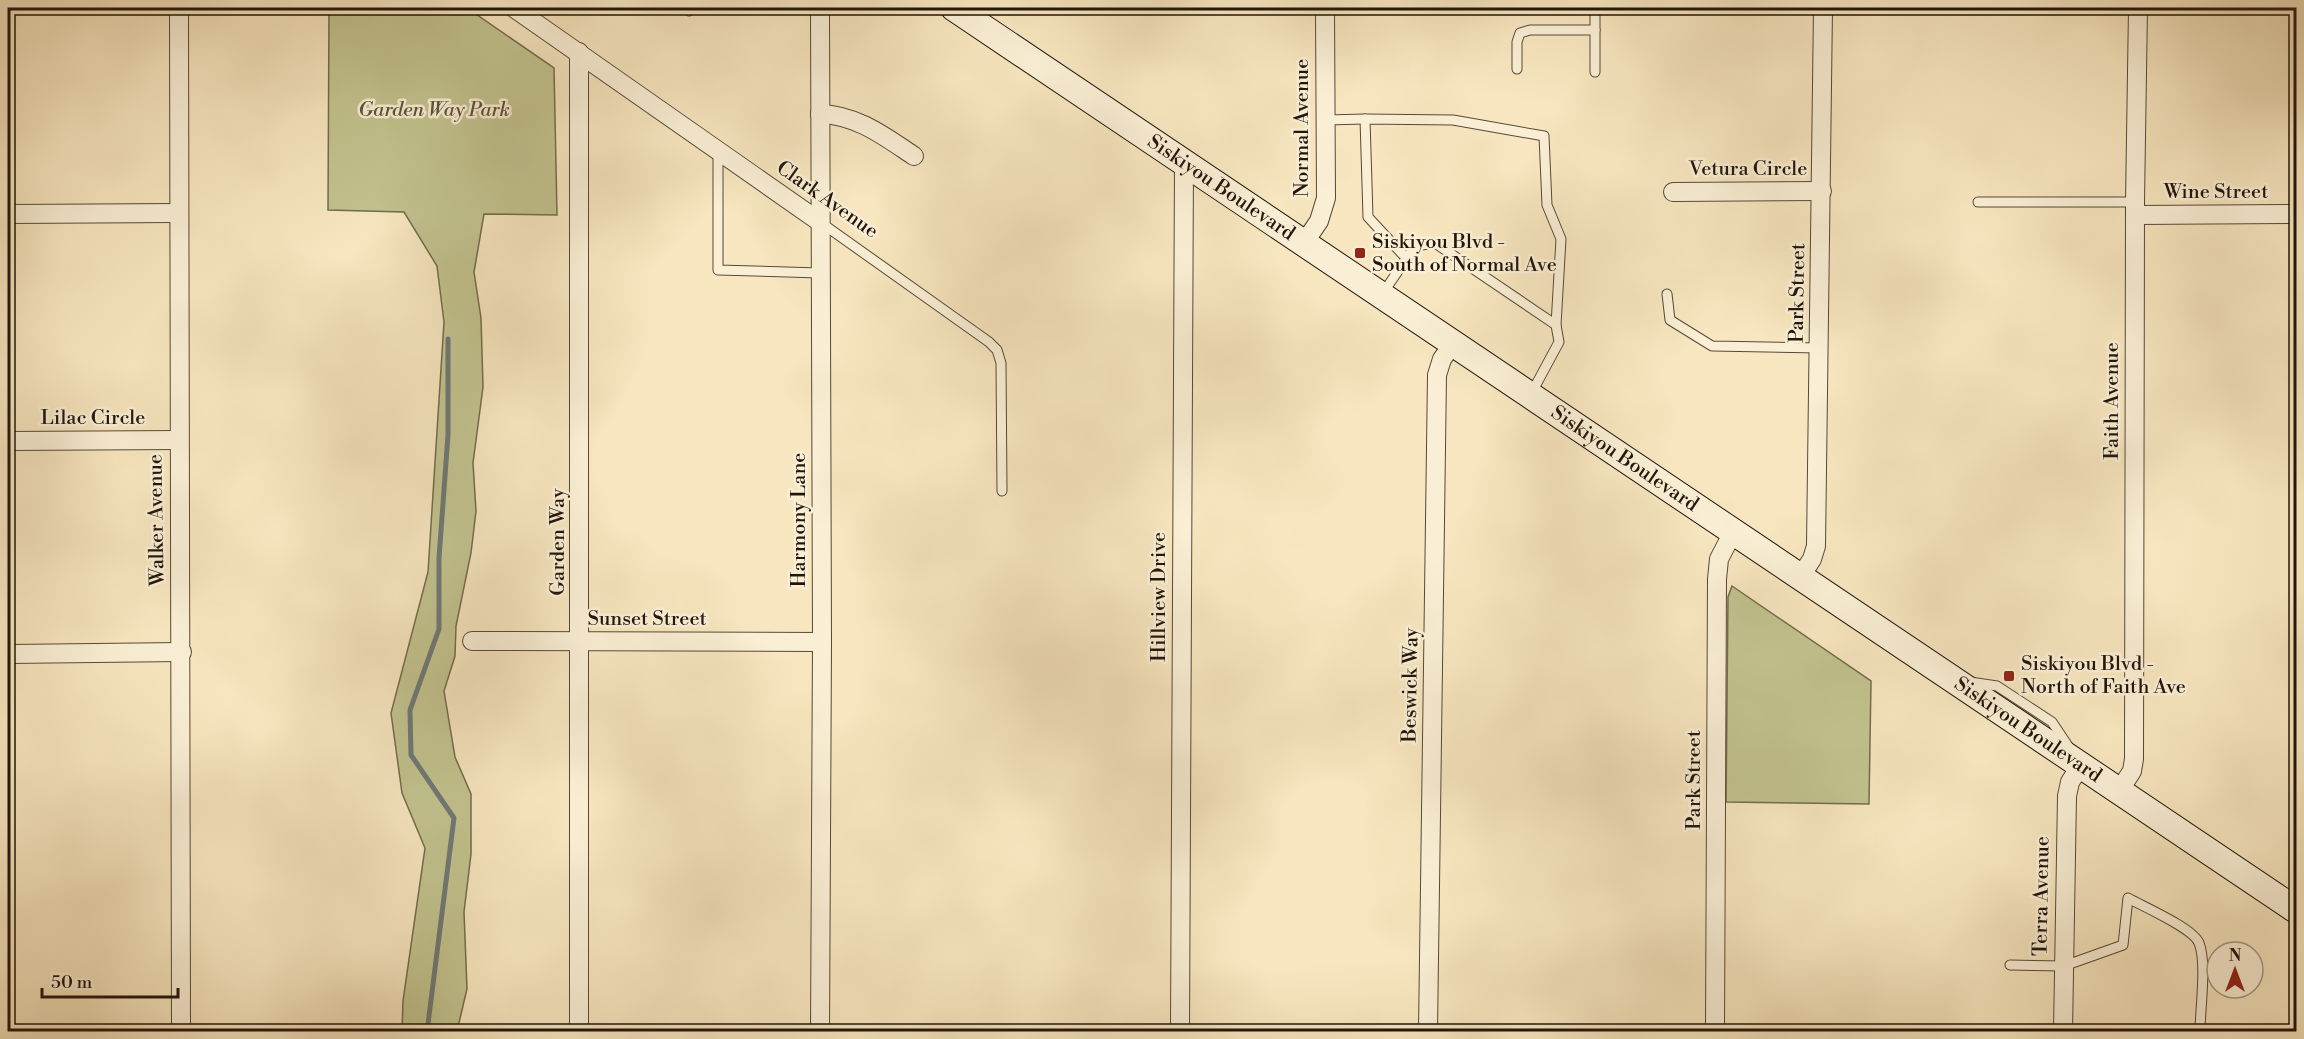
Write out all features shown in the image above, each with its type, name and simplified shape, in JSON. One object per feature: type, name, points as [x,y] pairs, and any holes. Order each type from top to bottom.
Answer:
[{"type":"main road","name":"Siskiyou Boulevard","points":[[954,8],[2296,910]]},
{"type":"street","name":"Walker Avenue","points":[[179,8],[181,1032]]},
{"type":"street","name":"Clark Avenue","points":[[514,8],[820,222]]},
{"type":"street","name":"Harmony Lane","points":[[820,8],[822,642],[820,1032]]},
{"type":"street","name":"Normal Avenue","points":[[1304,243],[1325,207],[1325,8]]},
{"type":"street","name":"Park Street","points":[[1801,576],[1812,559],[1816,546],[1823,8]]},
{"type":"street","name":"Faith Avenue","points":[[2120,791],[2132,771],[2134,759],[2135,208],[2138,8]]},
{"type":"street","name":"Garden Way","points":[[579,52],[579,1032]]},
{"type":"street","points":[[820,114],[840,115],[866,124],[914,156]]},
{"type":"street","name":"Hillview Drive","points":[[1180,1032],[1184,163]]},
{"type":"street","name":"Vetura Circle","points":[[1673,192],[1822,191]]},
{"type":"street","name":"Wine Street","points":[[2135,208],[2296,214]]},
{"type":"street","points":[[8,214],[179,213]]},
{"type":"street","name":"Beswick Way","points":[[1428,1032],[1437,375],[1442,359],[1453,344]]},
{"type":"street","name":"Lilac Circle","points":[[8,441],[179,440]]},
{"type":"street","name":"Park Street","points":[[1715,1032],[1717,579],[1719,559],[1733,532]]},
{"type":"street","name":"Sunset Street","points":[[472,641],[822,642]]},
{"type":"street","points":[[8,654],[182,652]]},
{"type":"street","name":"Terra Avenue","points":[[2063,1032],[2067,796],[2070,782],[2081,765]]},
{"type":"lane","points":[[1595,8],[1596,72]]},
{"type":"lane","points":[[1517,69],[1517,42],[1520,33],[1530,30],[1596,30]]},
{"type":"lane","points":[[1325,120],[1453,120],[1544,136],[1547,205],[1561,238],[1557,325],[1559,342],[1531,394]]},
{"type":"lane","points":[[1365,120],[1368,217],[1406,258]]},
{"type":"lane","points":[[718,150],[718,270],[820,273]]},
{"type":"lane","points":[[1978,202],[2135,208]]},
{"type":"lane","name":"Clark Avenue","points":[[820,222],[997,350],[1001,363],[1002,491]]},
{"type":"lane","points":[[1381,295],[1415,246],[1435,243],[1557,325]]},
{"type":"lane","points":[[1667,294],[1670,320],[1712,346],[1820,348]]},
{"type":"lane","points":[[2010,965],[2064,966],[2123,945],[2128,898],[2191,933],[2199,942],[2202,962],[2200,1032]]},
{"type":"green space","name":"Garden Way Park","points":[[329,8],[467,8],[554,68],[557,215],[484,214],[474,272],[481,318],[483,387],[473,463],[476,511],[471,553],[456,626],[455,656],[444,691],[455,757],[471,794],[471,854],[464,912],[467,989],[457,1031],[402,1031],[403,1001],[425,848],[402,793],[391,713],[428,572],[444,322],[437,266],[404,212],[328,210]]},
{"type":"green space","points":[[1732,586],[1871,681],[1869,804],[1726,802],[1728,597]]},
{"type":"waterway","points":[[427,1032],[454,818],[411,755],[410,710],[439,629],[439,558],[448,435],[448,339]]},
{"type":"place","name":"Siskiyou Blvd - South of Normal Ave","points":[[1360,253]]},
{"type":"place","name":"Siskiyou Blvd - North of Faith Ave","points":[[2009,676]]}]
